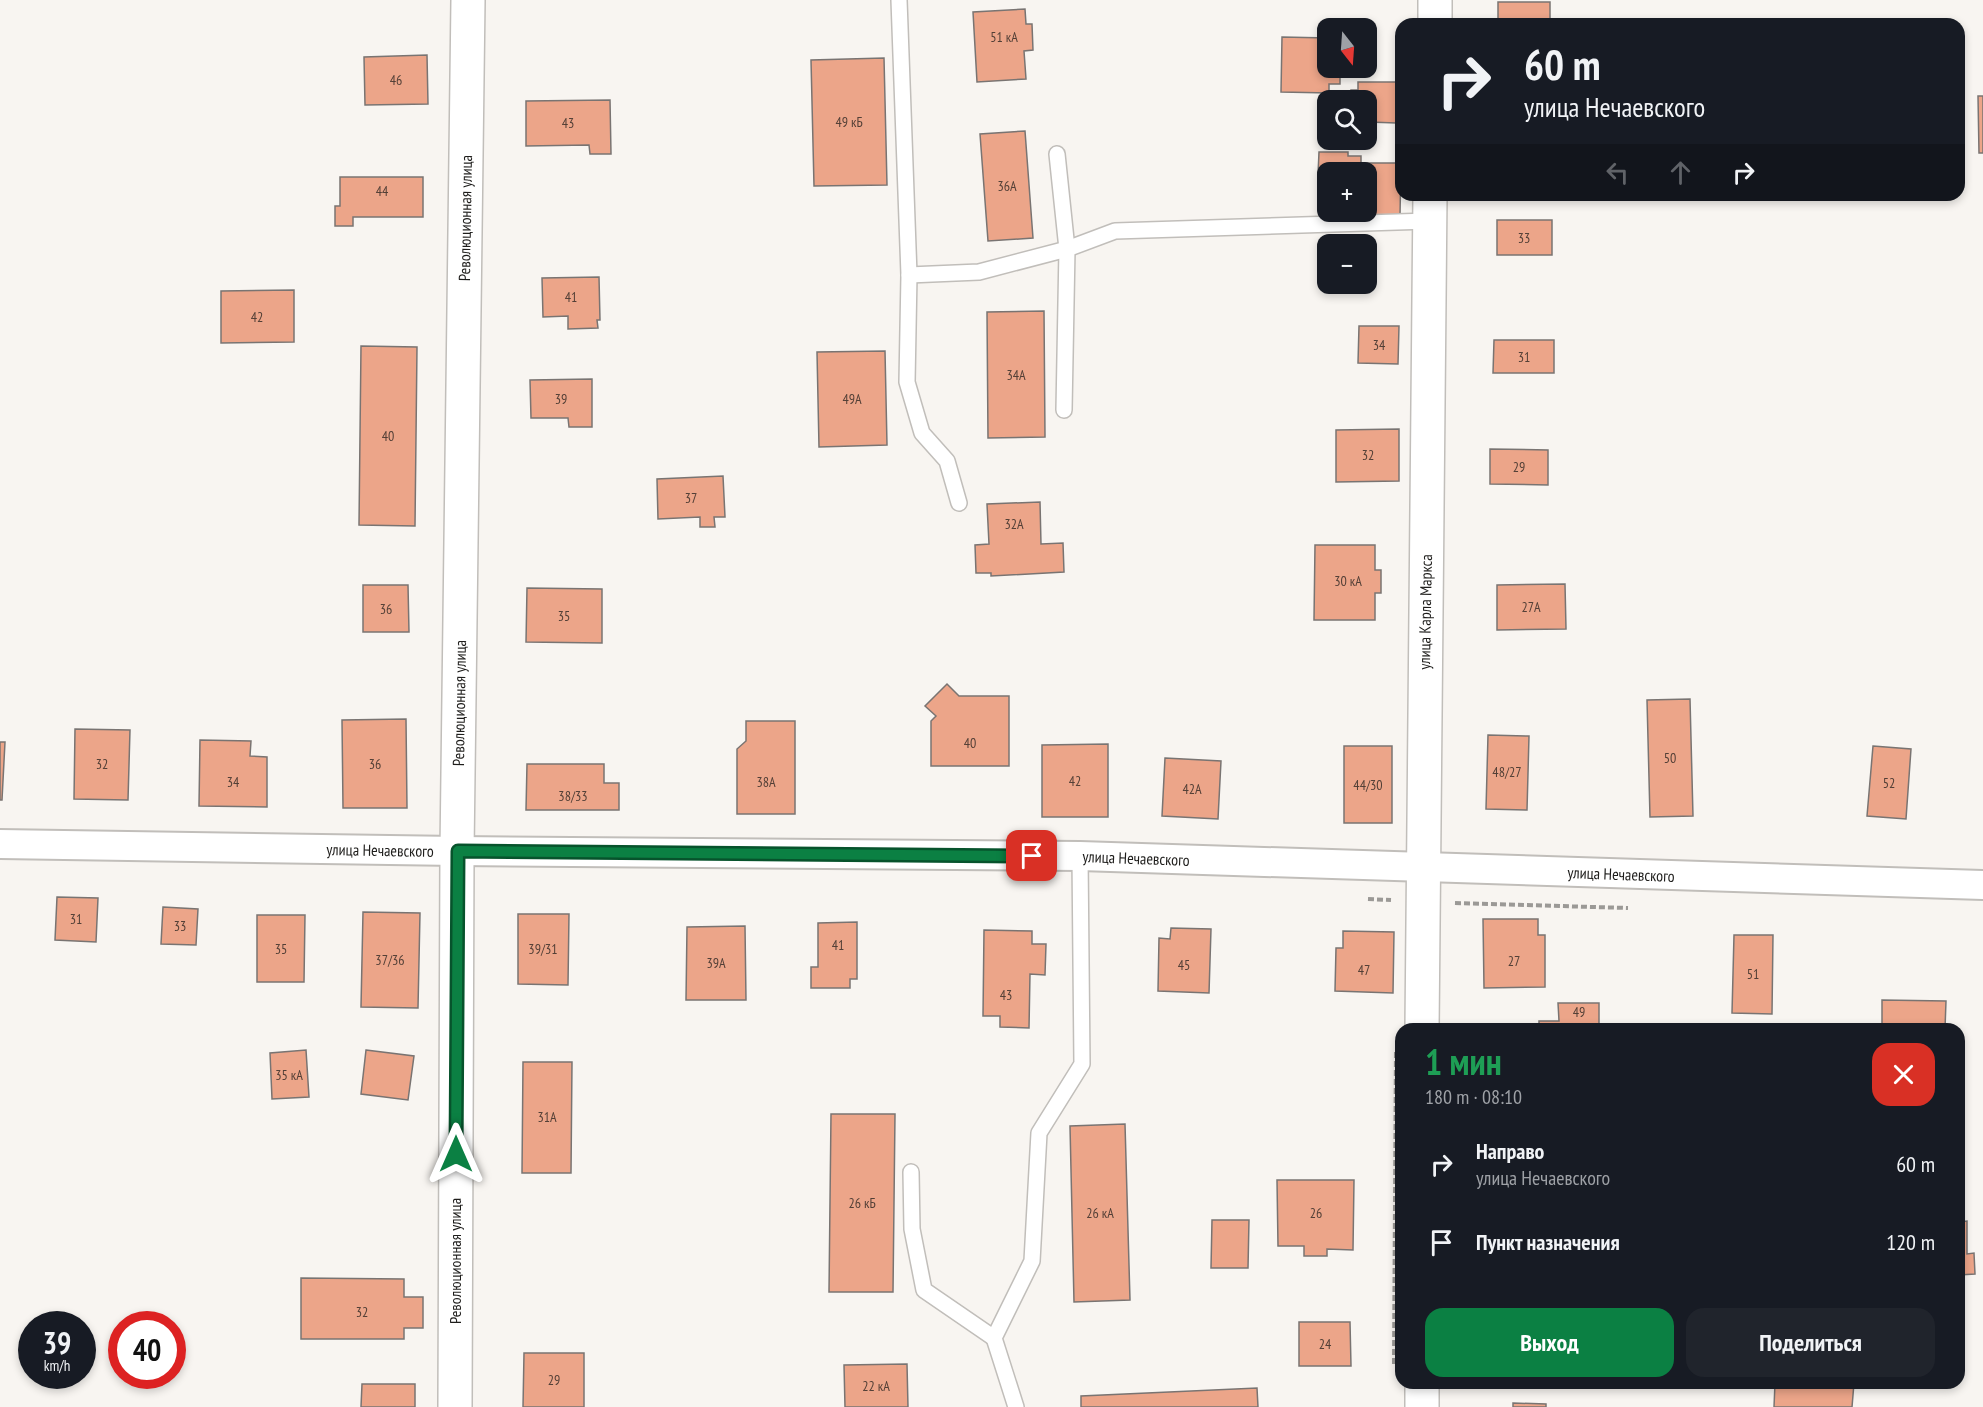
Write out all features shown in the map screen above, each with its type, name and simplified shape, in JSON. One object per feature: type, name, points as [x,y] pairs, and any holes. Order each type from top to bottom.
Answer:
[{"type":"street","name":"Революционная улица","points":[[455,1407],[458,851],[468,0]]},
{"type":"street","points":[[1435,18],[1436,0]]},
{"type":"street","name":"улица Карла Маркса","points":[[1422,1023],[1430,208]]},
{"type":"street","name":"улица Нечаевского","points":[[0,844],[458,851],[1080,856],[1983,885]]},
{"type":"street","points":[[1422,1389],[1422,1407]]},
{"type":"lane","points":[[899,0],[909,275],[906,382],[922,433],[947,460],[959,503]]},
{"type":"lane","points":[[1057,153],[1067,249],[1064,410]]},
{"type":"lane","points":[[909,275],[979,272],[1067,249],[1115,231],[1430,208]]},
{"type":"lane","points":[[994,1338],[1032,1261],[1039,1133],[1082,1064],[1080,856]]},
{"type":"lane","points":[[911,1172],[912,1229],[924,1290],[994,1338],[1016,1407]]},
{"type":"path","points":[[1363,899],[1635,908]]},
{"type":"building","points":[[1498,2],[1550,2],[1550,18],[1498,18]]},
{"type":"building","points":[[1025,9],[1026,24],[1032,24],[1033,50],[1024,51],[1026,79],[977,82],[973,12]]},
{"type":"building","points":[[1282,37],[1317,38],[1317,78],[1340,78],[1340,84],[1329,84],[1329,90],[1317,90],[1317,93],[1281,92]]},
{"type":"building","points":[[427,55],[428,104],[365,105],[364,57]]},
{"type":"building","points":[[884,58],[887,185],[814,186],[811,60]]},
{"type":"building","points":[[1358,82],[1395,82],[1395,123],[1377,122],[1377,90],[1358,90]]},
{"type":"building","points":[[1978,96],[1983,96],[1983,153],[1979,153]]},
{"type":"building","points":[[610,100],[611,154],[590,154],[589,145],[526,146],[526,101]]},
{"type":"building","points":[[1025,131],[1033,238],[988,241],[980,134]]},
{"type":"building","points":[[1319,152],[1348,152],[1348,156],[1361,156],[1361,162],[1319,162]]},
{"type":"building","points":[[1377,163],[1395,163],[1395,201],[1400,201],[1400,215],[1377,219]]},
{"type":"building","points":[[340,177],[423,177],[423,217],[353,217],[353,226],[335,226],[335,206],[340,206]]},
{"type":"building","points":[[1497,220],[1552,220],[1552,255],[1497,255]]},
{"type":"building","points":[[599,277],[600,320],[597,320],[598,328],[568,329],[568,316],[543,317],[542,278]]},
{"type":"building","points":[[294,290],[294,342],[221,343],[221,291]]},
{"type":"building","points":[[1044,311],[1045,437],[988,438],[987,312]]},
{"type":"building","points":[[1359,326],[1399,326],[1398,364],[1358,363]]},
{"type":"building","points":[[1494,340],[1554,340],[1554,373],[1493,373]]},
{"type":"building","points":[[361,346],[417,347],[415,526],[359,525]]},
{"type":"building","points":[[885,351],[887,445],[819,447],[817,352]]},
{"type":"building","points":[[592,379],[592,427],[569,427],[568,418],[531,418],[530,380]]},
{"type":"building","points":[[1399,429],[1399,481],[1336,482],[1336,430]]},
{"type":"building","points":[[1490,449],[1548,450],[1548,485],[1490,484]]},
{"type":"building","points":[[723,476],[725,517],[714,517],[715,527],[700,527],[700,517],[658,519],[657,479]]},
{"type":"building","points":[[1040,502],[1041,544],[1063,543],[1064,572],[991,576],[991,573],[976,573],[975,545],[989,544],[987,504]]},
{"type":"building","points":[[1315,545],[1375,545],[1375,570],[1381,570],[1381,593],[1375,593],[1375,620],[1314,620]]},
{"type":"building","points":[[1565,584],[1566,629],[1497,630],[1497,585]]},
{"type":"building","points":[[363,585],[408,585],[409,632],[363,632]]},
{"type":"building","points":[[527,588],[602,589],[602,643],[526,642]]},
{"type":"building","points":[[947,684],[959,696],[1009,696],[1009,766],[931,766],[931,721],[936,716],[925,706]]},
{"type":"building","points":[[1690,699],[1693,816],[1650,817],[1647,700]]},
{"type":"building","points":[[406,719],[407,808],[343,808],[342,720]]},
{"type":"building","points":[[746,721],[795,721],[795,814],[737,814],[737,749],[746,741]]},
{"type":"building","points":[[75,729],[130,730],[128,800],[74,799]]},
{"type":"building","points":[[1488,735],[1529,736],[1527,810],[1486,809]]},
{"type":"building","points":[[200,740],[251,741],[250,756],[267,757],[267,807],[199,806]]},
{"type":"building","points":[[0,742],[5,742],[2,800],[0,800]]},
{"type":"building","points":[[1108,744],[1108,817],[1042,817],[1042,745]]},
{"type":"building","points":[[1344,746],[1392,746],[1392,823],[1344,823]]},
{"type":"building","points":[[1873,746],[1911,749],[1906,819],[1867,816]]},
{"type":"building","points":[[1165,758],[1221,761],[1218,819],[1162,816]]},
{"type":"building","points":[[527,764],[604,764],[604,783],[619,783],[619,810],[526,810]]},
{"type":"building","points":[[57,897],[98,898],[96,942],[55,940]]},
{"type":"building","points":[[163,907],[198,909],[196,945],[161,944]]},
{"type":"building","points":[[363,912],[420,913],[418,1008],[361,1007]]},
{"type":"building","points":[[518,914],[569,914],[568,985],[518,984]]},
{"type":"building","points":[[257,915],[305,915],[304,982],[257,982]]},
{"type":"building","points":[[1483,919],[1538,919],[1538,935],[1545,935],[1545,987],[1484,988]]},
{"type":"building","points":[[857,922],[857,979],[850,979],[850,988],[811,988],[811,967],[818,967],[818,923]]},
{"type":"building","points":[[745,926],[746,1000],[686,1000],[687,927]]},
{"type":"building","points":[[1171,928],[1211,929],[1209,993],[1158,991],[1159,938],[1170,939]]},
{"type":"building","points":[[984,930],[1032,931],[1032,944],[1046,944],[1045,975],[1030,974],[1029,1028],[1000,1027],[1000,1016],[983,1016]]},
{"type":"building","points":[[1343,931],[1394,932],[1393,993],[1335,991],[1336,948],[1343,948]]},
{"type":"building","points":[[1734,935],[1773,935],[1772,1014],[1732,1013]]},
{"type":"building","points":[[1882,1000],[1946,1001],[1945,1023],[1882,1023]]},
{"type":"building","points":[[1558,1003],[1599,1003],[1599,1023],[1539,1023],[1539,1021],[1559,1021]]},
{"type":"building","points":[[306,1050],[309,1097],[272,1099],[270,1053]]},
{"type":"building","points":[[366,1050],[414,1056],[408,1100],[361,1094]]},
{"type":"building","points":[[523,1062],[572,1062],[571,1173],[522,1173]]},
{"type":"building","points":[[831,1114],[895,1114],[893,1292],[829,1292]]},
{"type":"building","points":[[1125,1124],[1130,1300],[1074,1302],[1070,1126]]},
{"type":"building","points":[[1277,1180],[1354,1180],[1353,1250],[1327,1249],[1327,1256],[1304,1256],[1304,1246],[1278,1246]]},
{"type":"building","points":[[1212,1220],[1249,1220],[1248,1268],[1211,1268]]},
{"type":"building","points":[[1965,1221],[1967,1221],[1967,1254],[1974,1253],[1975,1274],[1965,1275]]},
{"type":"building","points":[[301,1278],[404,1279],[404,1297],[423,1297],[423,1328],[404,1328],[404,1339],[301,1339]]},
{"type":"building","points":[[1299,1322],[1350,1322],[1351,1366],[1299,1366]]},
{"type":"building","points":[[524,1353],[584,1353],[584,1407],[523,1407]]},
{"type":"building","points":[[907,1364],[908,1407],[845,1407],[844,1365]]},
{"type":"building","points":[[362,1384],[415,1384],[415,1407],[361,1407]]},
{"type":"building","points":[[1257,1388],[1258,1407],[1081,1407],[1081,1396]]},
{"type":"building","points":[[1775,1389],[1854,1389],[1852,1407],[1774,1407]]},
{"type":"building","points":[[1513,1403],[1546,1404],[1546,1407],[1513,1407]]},
{"type":"route","points":[[456,1154],[458,851],[1032,856]]}]
